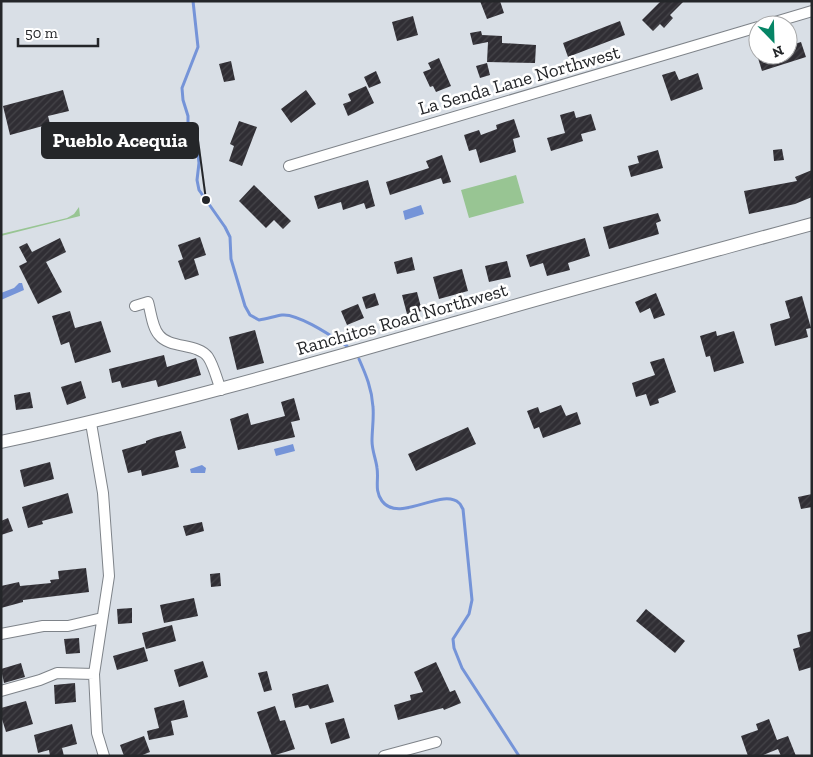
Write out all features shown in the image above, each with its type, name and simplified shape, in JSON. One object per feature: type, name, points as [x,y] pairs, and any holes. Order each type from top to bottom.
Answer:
[{"type":"street","points":[[798,15],[812,11]]},
{"type":"street","name":"La Senda Lane Northwest","points":[[289,166],[748,30]]},
{"type":"street","name":"Ranchitos Road Northwest","points":[[1,442],[92,423],[221,390],[812,224]]},
{"type":"street","points":[[135,306],[148,302],[155,328],[160,337],[199,350],[208,356],[221,390]]},
{"type":"street","points":[[92,423],[103,493],[110,576],[94,674],[97,733],[104,756]]},
{"type":"street","points":[[1,634],[43,626],[68,626],[102,618]]},
{"type":"street","points":[[1,691],[57,673],[94,674]]},
{"type":"street","points":[[384,756],[436,742]]},
{"type":"green space","points":[[516,175],[524,203],[469,218],[461,190]]},
{"type":"green space","points":[[79,207],[80,216],[1,236],[1,234],[67,218],[74,214]]},
{"type":"water","points":[[421,205],[424,214],[405,220],[403,211]]},
{"type":"water","points":[[19,283],[22,283],[24,290],[1,300],[1,293],[14,288]]},
{"type":"water","points":[[293,444],[295,451],[276,456],[274,449]]},
{"type":"water","points":[[202,465],[206,468],[205,473],[191,473],[190,469]]},
{"type":"building","points":[[480,1],[500,1],[504,13],[487,19]]},
{"type":"building","points":[[661,1],[684,1],[670,15],[673,18],[664,28],[660,24],[653,31],[642,20]]},
{"type":"building","points":[[413,16],[418,35],[397,41],[392,22]]},
{"type":"building","points":[[620,21],[625,35],[568,57],[563,43]]},
{"type":"building","points":[[481,31],[482,35],[502,36],[502,43],[536,45],[535,63],[487,62],[488,42],[473,45],[470,33]]},
{"type":"building","points":[[801,42],[806,57],[798,60],[798,43]]},
{"type":"building","points":[[439,58],[451,86],[436,92],[433,86],[430,87],[423,72],[431,69],[428,63]]},
{"type":"building","points":[[231,61],[235,80],[224,82],[219,64]]},
{"type":"building","points":[[487,63],[490,75],[480,78],[476,66]]},
{"type":"building","points":[[760,65],[781,65],[762,71]]},
{"type":"building","points":[[376,71],[381,83],[369,88],[364,77]]},
{"type":"building","points":[[675,71],[679,80],[698,73],[703,89],[671,101],[662,75]]},
{"type":"building","points":[[366,86],[374,103],[348,116],[343,104],[351,101],[348,94]]},
{"type":"building","points":[[63,90],[69,111],[48,116],[50,124],[10,135],[3,106]]},
{"type":"building","points":[[306,90],[316,104],[291,123],[281,109]]},
{"type":"building","points":[[574,111],[576,118],[591,114],[596,130],[581,134],[583,141],[551,151],[547,138],[565,133],[560,115]]},
{"type":"building","points":[[514,119],[520,137],[513,139],[516,152],[480,163],[476,149],[469,151],[464,135],[479,130],[481,135],[497,129],[496,125]]},
{"type":"building","points":[[239,121],[257,127],[242,166],[229,161],[234,146],[230,144]]},
{"type":"building","points":[[782,149],[784,160],[774,161],[773,150]]},
{"type":"building","points":[[658,150],[663,168],[631,177],[628,166],[639,163],[637,156]]},
{"type":"building","points":[[442,155],[451,182],[443,184],[441,178],[390,195],[386,182],[429,168],[426,161]]},
{"type":"building","points":[[812,170],[812,197],[795,204],[749,214],[744,191],[797,181],[795,177]]},
{"type":"building","points":[[368,180],[375,206],[366,209],[364,203],[343,210],[341,202],[318,209],[314,196]]},
{"type":"building","points":[[254,185],[291,221],[283,229],[274,220],[266,228],[239,201]]},
{"type":"building","points":[[658,213],[661,221],[656,223],[659,234],[609,249],[603,227]]},
{"type":"building","points":[[200,237],[206,255],[194,259],[199,275],[185,280],[178,261],[183,259],[178,245]]},
{"type":"building","points":[[60,238],[66,252],[46,262],[62,292],[38,304],[19,266],[27,262],[19,247],[27,243],[32,252]]},
{"type":"building","points":[[585,238],[590,256],[568,263],[570,270],[547,276],[543,263],[530,267],[526,255]]},
{"type":"building","points":[[412,257],[415,270],[397,274],[394,262]]},
{"type":"building","points":[[507,261],[511,277],[489,282],[485,266]]},
{"type":"building","points":[[462,269],[468,291],[439,299],[433,277]]},
{"type":"building","points":[[417,292],[422,311],[407,314],[402,295]]},
{"type":"building","points":[[375,293],[379,305],[366,309],[362,297]]},
{"type":"building","points":[[656,293],[665,315],[654,319],[650,308],[640,313],[635,302]]},
{"type":"building","points":[[802,296],[811,328],[806,329],[808,337],[775,346],[770,324],[790,318],[785,301]]},
{"type":"building","points":[[358,304],[364,318],[347,325],[341,311]]},
{"type":"building","points":[[70,311],[75,328],[101,321],[111,352],[75,363],[69,342],[61,345],[52,316]]},
{"type":"building","points":[[255,330],[264,363],[237,370],[229,337]]},
{"type":"building","points":[[716,331],[717,336],[734,331],[744,363],[714,372],[710,356],[706,357],[700,336]]},
{"type":"building","points":[[164,355],[167,367],[196,358],[201,375],[158,387],[156,380],[122,388],[120,381],[112,383],[109,369]]},
{"type":"building","points":[[664,358],[676,392],[658,399],[659,403],[650,406],[646,394],[636,397],[632,383],[655,375],[650,362]]},
{"type":"building","points":[[81,381],[86,398],[67,405],[61,387]]},
{"type":"building","points":[[30,392],[33,408],[16,410],[14,395]]},
{"type":"building","points":[[294,398],[300,420],[291,422],[295,437],[238,450],[230,419],[248,413],[251,425],[285,416],[281,402]]},
{"type":"building","points":[[561,405],[566,416],[577,412],[581,424],[543,438],[539,427],[534,429],[527,411],[538,407],[540,413]]},
{"type":"building","points":[[468,427],[476,444],[416,471],[408,454]]},
{"type":"building","points":[[181,431],[186,448],[175,451],[179,467],[142,476],[141,470],[128,473],[122,450],[146,443],[146,441],[154,438]]},
{"type":"building","points":[[50,462],[54,479],[24,487],[20,470]]},
{"type":"building","points":[[68,493],[73,513],[42,521],[43,524],[28,528],[22,507]]},
{"type":"building","points":[[812,494],[812,507],[801,509],[798,497]]},
{"type":"building","points":[[8,518],[13,531],[1,535],[1,521]]},
{"type":"building","points":[[202,522],[204,531],[186,536],[183,526]]},
{"type":"building","points":[[86,568],[89,592],[23,600],[23,602],[1,608],[1,586],[19,582],[20,586],[51,583],[50,580],[59,579],[58,571]]},
{"type":"building","points":[[220,573],[221,586],[211,587],[210,574]]},
{"type":"building","points":[[194,598],[198,616],[164,623],[160,605]]},
{"type":"building","points":[[132,608],[132,623],[118,624],[117,609]]},
{"type":"building","points":[[646,609],[685,641],[675,653],[636,621]]},
{"type":"building","points":[[172,625],[176,641],[146,649],[142,633]]},
{"type":"building","points":[[812,631],[812,667],[799,671],[793,649],[800,647],[797,635]]},
{"type":"building","points":[[79,638],[80,653],[66,654],[64,639]]},
{"type":"building","points":[[144,647],[148,661],[117,670],[113,656]]},
{"type":"building","points":[[203,661],[208,677],[179,687],[174,670]]},
{"type":"building","points":[[436,662],[450,692],[455,690],[461,703],[444,710],[443,708],[398,720],[394,705],[411,700],[410,695],[423,692],[414,672]]},
{"type":"building","points":[[21,663],[25,677],[4,683],[1,669]]},
{"type":"building","points":[[267,671],[272,690],[264,692],[258,673]]},
{"type":"building","points":[[75,683],[76,702],[55,704],[54,685]]},
{"type":"building","points":[[328,684],[334,702],[310,709],[308,705],[295,708],[292,694]]},
{"type":"building","points":[[184,700],[188,717],[171,721],[174,735],[149,740],[147,731],[159,728],[154,708]]},
{"type":"building","points":[[26,701],[33,724],[6,732],[1,716],[1,708]]},
{"type":"building","points":[[275,706],[280,721],[285,720],[295,749],[272,756],[257,712]]},
{"type":"building","points":[[344,718],[350,738],[331,744],[325,723]]},
{"type":"building","points":[[769,719],[777,740],[788,736],[796,756],[781,756],[778,749],[761,756],[748,756],[741,736],[758,730],[756,724]]},
{"type":"building","points":[[72,724],[77,744],[62,748],[64,756],[50,756],[49,750],[38,753],[34,735]]},
{"type":"building","points":[[144,736],[150,752],[140,756],[124,756],[120,745]]},
{"type":"waterway","points":[[193,1],[198,47],[182,88],[183,100],[188,116],[188,128],[198,154],[197,180],[199,190],[230,237],[231,259],[245,306],[250,315],[259,320],[289,315],[315,326],[347,346]]},
{"type":"waterway","points":[[359,359],[368,382],[372,400],[372,445],[377,468],[377,489],[382,501],[389,507],[399,509],[442,499],[452,499],[460,503],[463,509],[472,600],[469,614],[453,639],[454,648],[462,668],[519,756]]},
{"type":"place","name":"Pueblo Acequia","points":[[206,200]]}]
